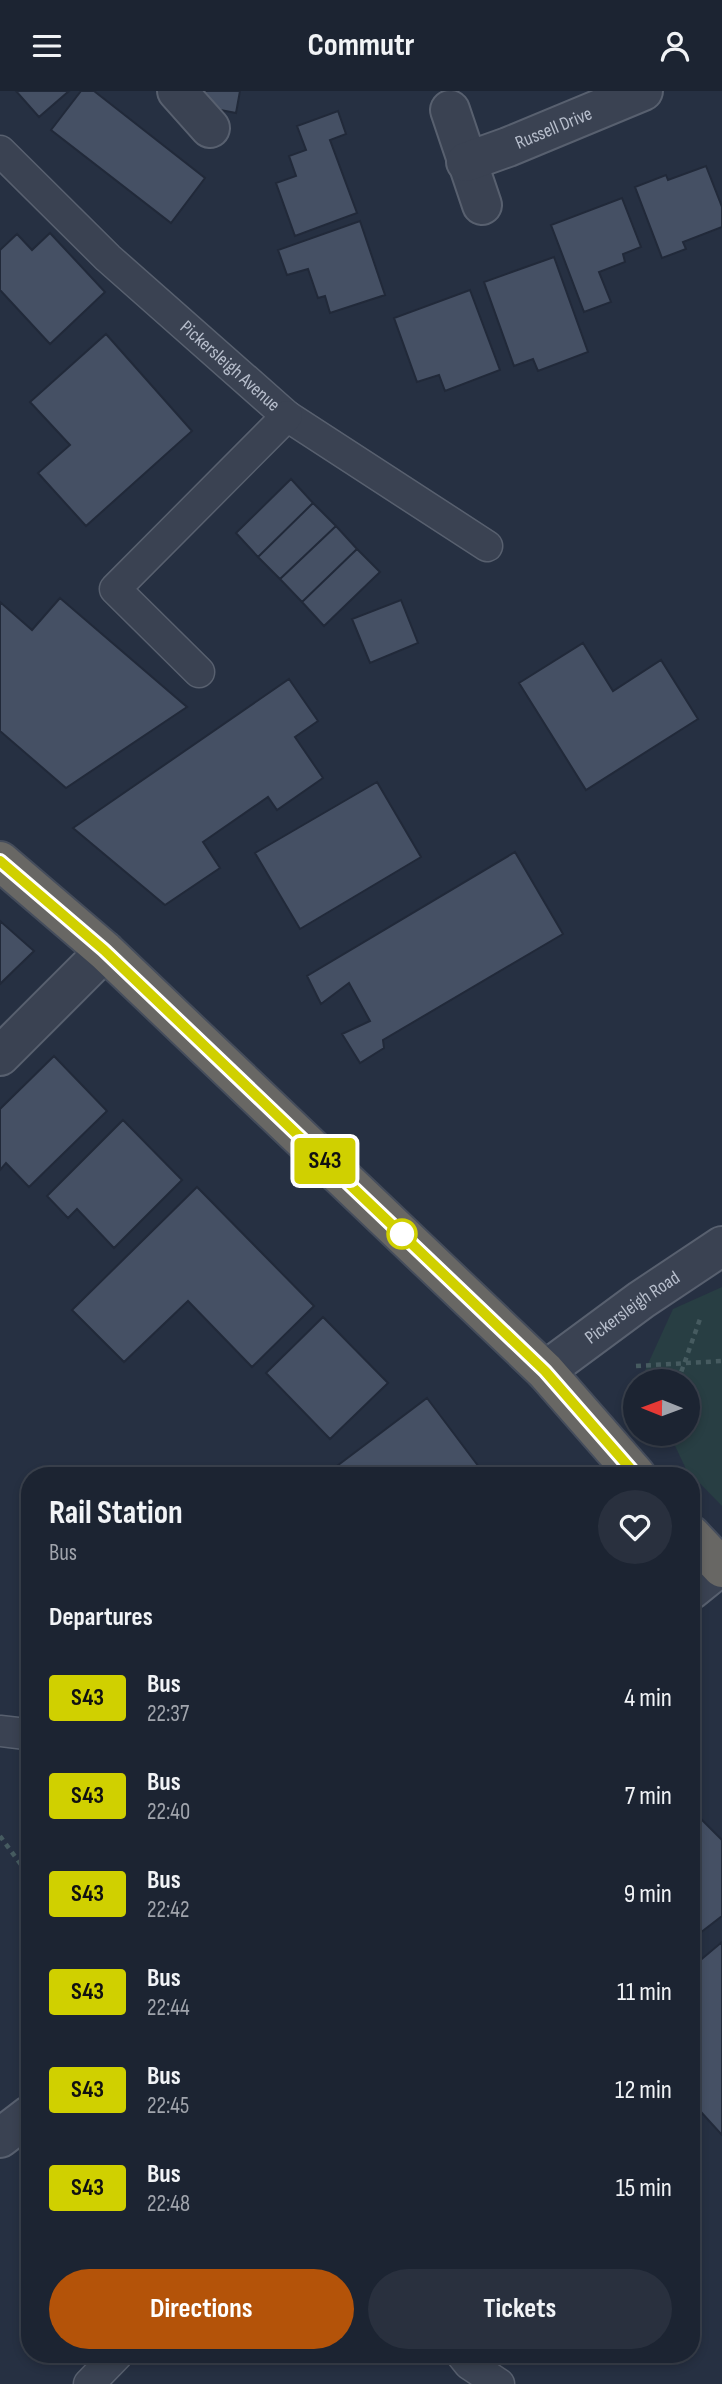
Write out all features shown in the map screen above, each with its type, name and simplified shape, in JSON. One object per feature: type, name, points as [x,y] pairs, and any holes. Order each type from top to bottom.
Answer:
[{"type":"highway","points":[[0,861],[104,950],[545,1371],[629,1467]]},
{"type":"highway","points":[[700,1545],[721,1567]]},
{"type":"street","points":[[177,91],[210,128]]},
{"type":"street","name":"Russell Drive","points":[[466,162],[643,91]]},
{"type":"street","points":[[450,110],[482,205]]},
{"type":"street","points":[[0,1056],[104,950]]},
{"type":"street","name":"Pickersleigh Road","points":[[545,1371],[641,1300],[722,1246]]},
{"type":"street","points":[[700,1583],[721,1567]]},
{"type":"street","points":[[0,2139],[21,2122]]},
{"type":"lane","name":"Pickersleigh Avenue","points":[[0,151],[108,258],[287,416],[487,546]]},
{"type":"lane","points":[[199,671],[115,589],[287,416]]},
{"type":"lane","points":[[89,2384],[109,2363]]},
{"type":"lane","points":[[468,2363],[499,2384]]},
{"type":"path","points":[[0,1836],[21,1865]]},
{"type":"green space","points":[[722,1287],[722,1506],[700,1483],[700,1467],[685,1467],[675,1446],[700,1446],[700,1369],[646,1369],[673,1309]]},
{"type":"building","points":[[16,91],[69,91],[39,117]]},
{"type":"building","points":[[81,91],[94,91],[205,178],[171,223],[51,130]]},
{"type":"building","points":[[203,91],[240,91],[236,113],[200,106]]},
{"type":"building","points":[[338,111],[346,134],[330,140],[357,213],[295,236],[276,183],[296,176],[289,156],[306,150],[297,126]]},
{"type":"building","points":[[706,166],[722,207],[722,227],[683,242],[686,249],[662,258],[635,187],[666,175],[668,180]]},
{"type":"building","points":[[622,198],[641,247],[623,254],[625,262],[599,272],[611,302],[584,312],[551,225]]},
{"type":"building","points":[[360,221],[385,295],[330,313],[325,296],[318,298],[308,269],[287,275],[278,250]]},
{"type":"building","points":[[50,233],[105,292],[50,344],[0,290],[0,250],[17,234],[32,250]]},
{"type":"building","points":[[554,257],[588,352],[538,371],[533,359],[514,366],[484,282]]},
{"type":"building","points":[[470,290],[500,370],[445,391],[439,375],[417,382],[394,318]]},
{"type":"building","points":[[106,334],[192,431],[86,526],[38,473],[70,445],[30,402]]},
{"type":"building","points":[[291,479],[313,503],[258,557],[236,533]]},
{"type":"building","points":[[313,503],[336,526],[280,579],[258,557]]},
{"type":"building","points":[[336,526],[357,549],[302,602],[280,579]]},
{"type":"building","points":[[357,549],[380,572],[324,626],[302,602]]},
{"type":"building","points":[[60,598],[187,707],[66,788],[0,731],[0,602],[32,630]]},
{"type":"building","points":[[401,600],[418,643],[370,663],[352,619]]},
{"type":"building","points":[[583,643],[613,691],[661,660],[698,719],[586,790],[519,683]]},
{"type":"building","points":[[289,679],[318,721],[295,737],[323,778],[277,810],[268,797],[203,842],[220,868],[165,905],[73,828]]},
{"type":"building","points":[[377,782],[421,857],[300,929],[255,853]]},
{"type":"building","points":[[515,852],[563,934],[383,1040],[384,1048],[360,1063],[342,1034],[370,1021],[349,983],[321,1004],[307,976]]},
{"type":"building","points":[[0,921],[34,951],[0,984]]},
{"type":"building","points":[[54,1056],[107,1111],[29,1187],[6,1163],[0,1170],[0,1109]]},
{"type":"building","points":[[123,1120],[182,1180],[114,1248],[77,1209],[68,1218],[47,1196]]},
{"type":"building","points":[[197,1187],[314,1306],[252,1367],[188,1301],[124,1362],[72,1310]]},
{"type":"building","points":[[323,1317],[388,1383],[330,1439],[266,1373]]},
{"type":"building","points":[[427,1398],[479,1467],[336,1467]]},
{"type":"building","points":[[700,1818],[722,1840],[722,1916],[700,1933]]},
{"type":"building","points":[[722,1942],[722,2135],[700,2111],[700,1960]]},
{"type":"bus line","name":"S43","points":[[0,861],[104,950],[545,1371],[629,1467]]}]
